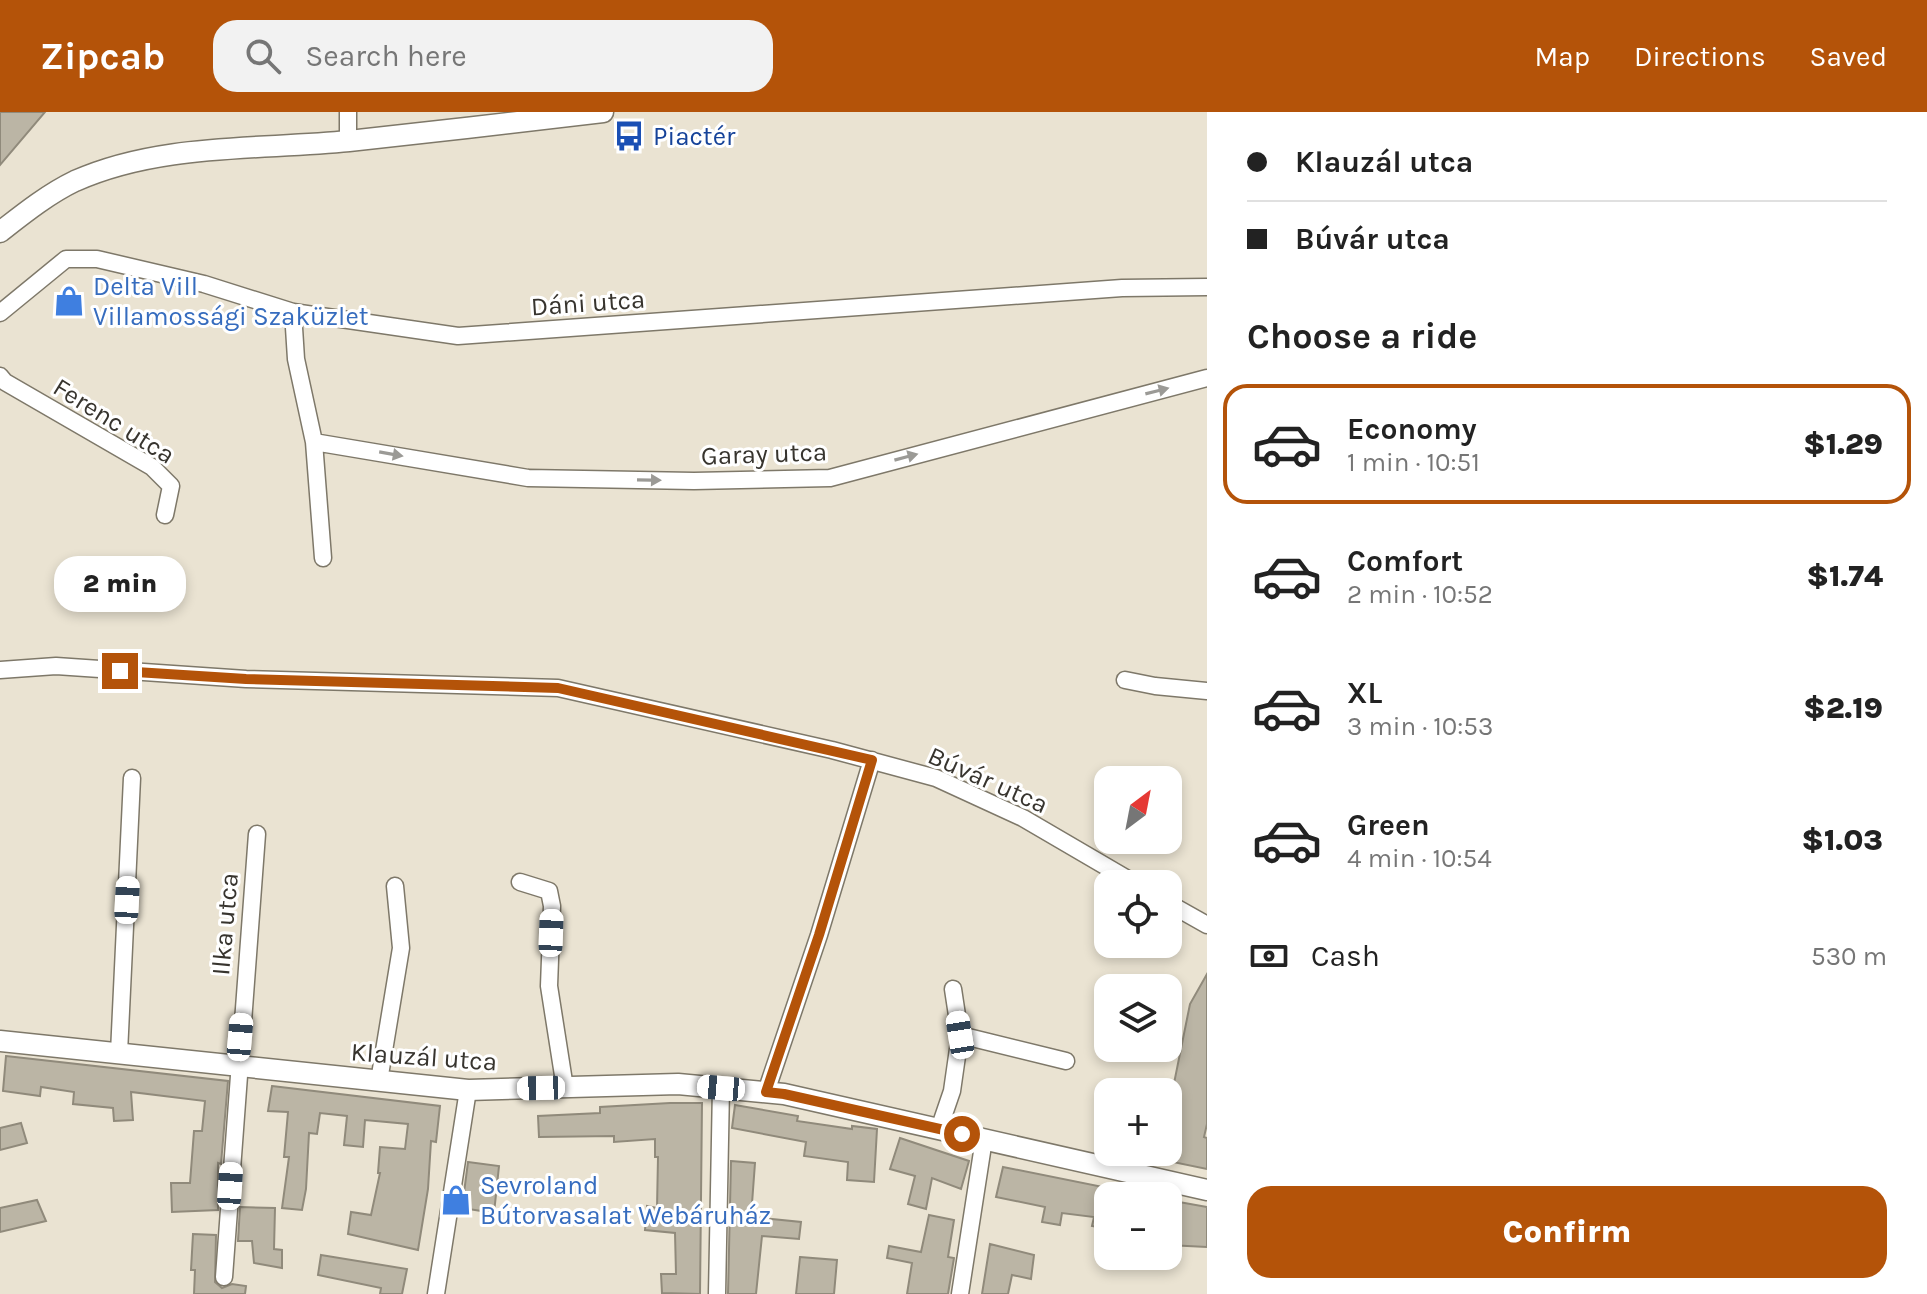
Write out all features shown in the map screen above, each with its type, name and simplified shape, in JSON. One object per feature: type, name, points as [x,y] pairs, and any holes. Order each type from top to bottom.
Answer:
[{"type":"street","points":[[348,112],[348,141]]},
{"type":"street","points":[[0,232],[73,182],[120,165],[176,153],[348,141],[603,112]]},
{"type":"street","name":"Dáni utca","points":[[0,313],[66,259],[97,259],[174,277],[293,312],[458,336],[1122,288],[1207,287]]},
{"type":"street","points":[[293,312],[296,359],[314,442],[323,558]]},
{"type":"street","name":"Garay utca","points":[[314,442],[528,478],[694,481],[830,478],[1207,378]]},
{"type":"street","name":"Ferenc utca","points":[[2,383],[152,467],[171,486],[165,515]]},
{"type":"street","name":"Búvár utca","points":[[0,670],[56,666],[246,679],[558,688],[872,760],[936,778],[1023,818],[1112,870]]},
{"type":"street","points":[[1125,680],[1207,691]]},
{"type":"street","points":[[766,1092],[819,935],[872,760]]},
{"type":"street","points":[[119,1053],[132,778]]},
{"type":"street","name":"Ilka utca","points":[[238,1065],[257,834]]},
{"type":"street","points":[[520,882],[549,891],[552,906],[549,986],[565,1088]]},
{"type":"street","points":[[379,1081],[401,948],[395,886]]},
{"type":"street","points":[[1182,911],[1207,925]]},
{"type":"street","points":[[939,1129],[952,1091],[960,1035],[953,989]]},
{"type":"street","points":[[960,1035],[1066,1061]]},
{"type":"street","name":"Klauzál utca","points":[[0,1041],[468,1090],[678,1084],[784,1094],[1207,1190]]},
{"type":"street","points":[[224,1277],[238,1065]]},
{"type":"street","points":[[717,1294],[721,1088]]},
{"type":"street","points":[[436,1294],[468,1090]]},
{"type":"street","points":[[960,1294],[984,1139]]},
{"type":"building","points":[[0,112],[45,112],[0,165]]},
{"type":"building","points":[[1207,974],[1207,1124],[1204,1137],[1207,1138],[1207,1169],[1182,1164],[1182,1078],[1175,1078],[1178,1062],[1182,1062],[1182,1044],[1190,1004]]},
{"type":"building","points":[[6,1056],[228,1081],[221,1164],[218,1163],[218,1210],[172,1212],[171,1183],[190,1183],[194,1131],[202,1131],[205,1101],[131,1092],[133,1120],[114,1121],[113,1108],[73,1104],[74,1092],[41,1087],[40,1096],[3,1091]]},
{"type":"building","points":[[272,1086],[440,1106],[436,1142],[431,1141],[428,1189],[418,1250],[348,1234],[351,1212],[371,1215],[380,1173],[380,1147],[405,1149],[408,1124],[365,1120],[363,1147],[344,1145],[347,1116],[320,1113],[317,1134],[309,1133],[302,1210],[282,1208],[289,1157],[284,1157],[288,1112],[268,1111]]},
{"type":"building","points":[[702,1103],[700,1294],[662,1293],[661,1274],[676,1274],[675,1233],[645,1230],[647,1206],[657,1208],[658,1157],[655,1157],[655,1139],[614,1142],[614,1136],[539,1137],[538,1116],[600,1113],[600,1107]]},
{"type":"building","points":[[735,1105],[798,1116],[797,1121],[852,1129],[852,1126],[877,1129],[874,1182],[847,1180],[848,1162],[804,1156],[806,1142],[732,1128]]},
{"type":"building","points":[[21,1123],[27,1143],[0,1150],[0,1128]]},
{"type":"building","points":[[900,1138],[969,1161],[961,1189],[932,1178],[926,1209],[908,1204],[915,1176],[890,1169]]},
{"type":"building","points":[[731,1161],[755,1163],[751,1217],[801,1222],[799,1239],[762,1236],[756,1294],[728,1294]]},
{"type":"building","points":[[468,1162],[499,1166],[494,1213],[462,1208]]},
{"type":"building","points":[[1003,1167],[1094,1185],[1094,1217],[1062,1213],[1060,1225],[1042,1222],[1045,1207],[996,1197]]},
{"type":"building","points":[[37,1200],[46,1221],[0,1232],[0,1208]]},
{"type":"building","points":[[1182,1203],[1207,1207],[1207,1247],[1182,1246]]},
{"type":"building","points":[[240,1207],[275,1208],[274,1249],[282,1250],[282,1268],[254,1263],[252,1241],[238,1241]]},
{"type":"building","points":[[929,1215],[954,1220],[948,1257],[954,1258],[948,1294],[907,1294],[912,1263],[887,1258],[889,1246],[921,1252]]},
{"type":"building","points":[[193,1234],[216,1235],[215,1282],[222,1288],[232,1284],[246,1286],[245,1294],[194,1294],[195,1270],[191,1270]]},
{"type":"building","points":[[990,1244],[1034,1255],[1031,1279],[1012,1275],[1008,1294],[982,1294]]},
{"type":"building","points":[[321,1255],[407,1269],[402,1294],[380,1294],[381,1288],[318,1275]]},
{"type":"building","points":[[800,1257],[837,1260],[834,1294],[796,1294]]},
{"type":"place","name":"Piactér","points":[[629,136]]},
{"type":"place","name":"Delta Vill Villamossági Szaküzlet","points":[[69,301]]},
{"type":"place","name":"Sevroland Bútorvasalat Webáruház","points":[[456,1200]]},
{"type":"route","points":[[120,671],[246,679],[558,688],[872,760],[819,935],[766,1092],[962,1134]]}]
